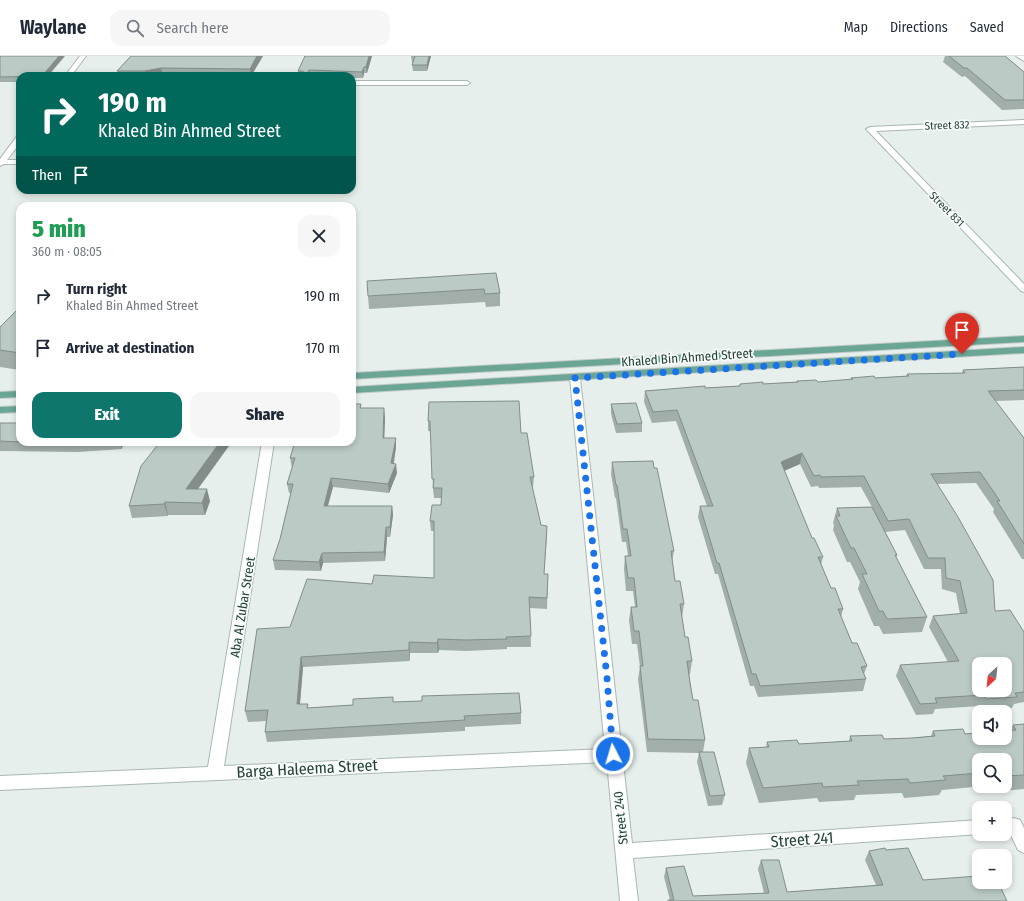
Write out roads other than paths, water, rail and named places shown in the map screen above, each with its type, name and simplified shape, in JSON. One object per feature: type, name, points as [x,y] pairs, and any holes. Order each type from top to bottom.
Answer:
[{"type":"main road","name":"Khaled Bin Ahmed Street","points":[[356,376],[1024,339]]},
{"type":"main road","name":"Khaled Bin Ahmed Street","points":[[356,390],[575,378],[1024,350]]},
{"type":"main road","points":[[0,395],[16,394]]},
{"type":"main road","points":[[0,410],[16,409]]},
{"type":"street","points":[[71,72],[83,56]]},
{"type":"street","points":[[1019,56],[1024,59]]},
{"type":"street","points":[[356,83],[467,83]]},
{"type":"street","name":"Street 832","points":[[870,129],[1024,122]]},
{"type":"street","name":"Street 831","points":[[870,129],[1024,289]]},
{"type":"street","points":[[1,163],[16,143]]},
{"type":"street","points":[[1,163],[16,162]]},
{"type":"street","name":"Street 240","points":[[575,378],[629,901]]},
{"type":"street","name":"Aba Al Zubar Street","points":[[215,772],[267,446]]},
{"type":"street","name":"Barga Haleema Street","points":[[0,784],[215,772],[613,754]]},
{"type":"street","points":[[1014,825],[1024,844]]},
{"type":"street","name":"Street 241","points":[[624,851],[972,827]]}]
